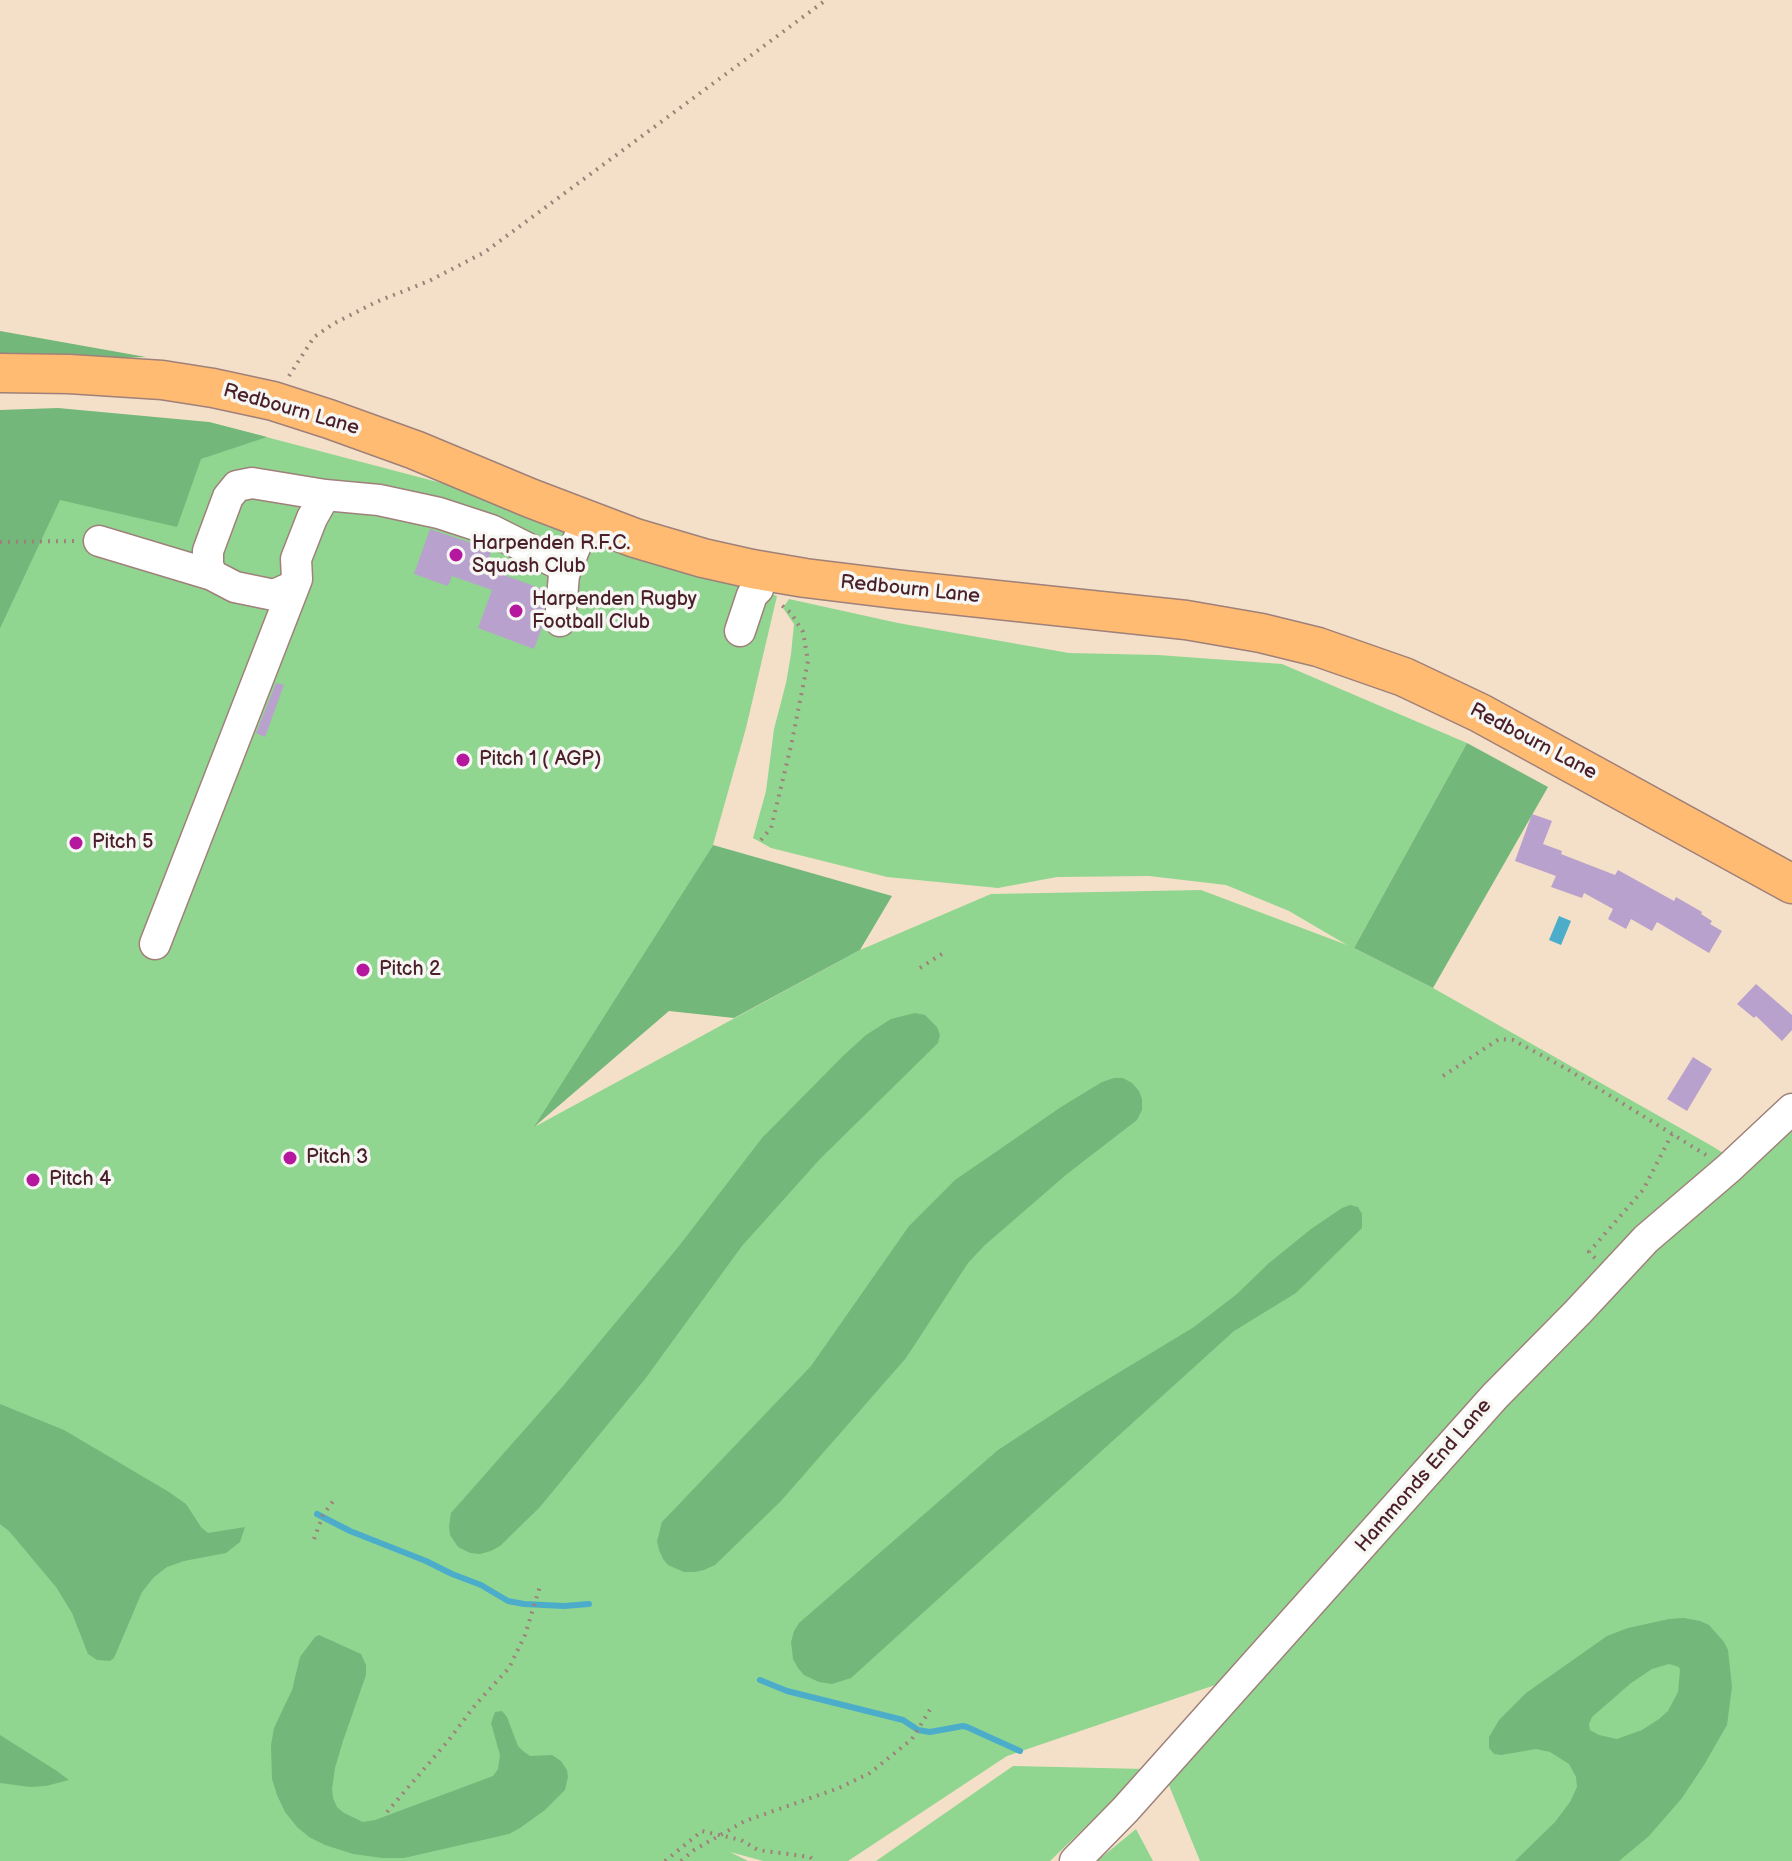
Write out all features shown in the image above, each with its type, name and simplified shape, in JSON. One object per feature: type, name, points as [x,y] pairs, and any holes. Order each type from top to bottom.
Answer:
[{"type":"main road","name":"Redbourn Lane","points":[[0,373],[162,380],[273,401],[415,450],[635,538],[703,558],[764,586],[805,578],[1186,620],[1318,647],[1404,677],[1480,713],[1792,884]]},
{"type":"street","points":[[212,575],[208,551],[228,497],[237,486],[252,483],[379,500],[439,513],[491,530],[567,568]]},
{"type":"street","points":[[155,944],[297,579],[296,559],[325,495]]},
{"type":"street","points":[[560,621],[564,575],[586,520]]},
{"type":"street","points":[[99,541],[212,575],[235,587],[274,595],[294,586]]},
{"type":"street","points":[[740,631],[752,595],[764,586]]},
{"type":"street","name":"Hammonds End Lane","points":[[1075,1861],[1125,1810],[1495,1396],[1646,1239],[1792,1109]]},
{"type":"path","points":[[273,401],[314,337],[376,302],[429,281],[485,252],[826,0]]},
{"type":"path","points":[[0,542],[99,541]]},
{"type":"path","points":[[761,840],[771,828],[808,661],[803,632],[791,613],[764,586]]},
{"type":"path","points":[[920,968],[945,952]]},
{"type":"path","points":[[1443,1076],[1499,1039],[1513,1040],[1567,1069],[1729,1168]]},
{"type":"path","points":[[1603,1265],[1589,1252],[1643,1190],[1672,1134]]},
{"type":"path","points":[[314,1539],[323,1515],[334,1500]]},
{"type":"path","points":[[387,1812],[509,1668],[525,1635],[540,1586]]},
{"type":"path","points":[[681,1861],[694,1850],[745,1821],[839,1788],[870,1773],[897,1753],[916,1733],[931,1708]]},
{"type":"path","points":[[665,1861],[702,1831],[741,1840],[758,1850],[810,1857],[815,1861]]},
{"type":"green space","points":[[0,331],[146,357],[0,363]]},
{"type":"green space","points":[[58,408],[209,422],[267,437],[201,459],[177,527],[60,500],[0,629],[0,410]]},
{"type":"green space","points":[[209,422],[472,491],[777,596],[746,728],[713,845],[536,1126],[860,950],[991,894],[1201,890],[1347,945],[1289,911],[1226,885],[1149,876],[1057,877],[998,888],[887,877],[771,848],[753,838],[766,791],[774,729],[791,654],[794,624],[783,608],[789,599],[898,623],[1069,653],[1158,655],[1282,664],[1467,743],[1354,948],[1433,988],[1742,1165],[1792,1128],[1792,1861],[1200,1861],[1157,1756],[1224,1682],[1007,1756],[848,1861],[763,1861],[730,1852],[748,1861],[0,1861],[0,629],[60,499]]},
{"type":"green space","points":[[1467,743],[1548,787],[1433,988],[1354,948]]},
{"type":"green space","points":[[713,845],[892,896],[860,950],[734,1018],[669,1011],[534,1127]]},
{"type":"green space","points":[[915,1013],[925,1015],[937,1027],[940,1035],[938,1043],[820,1159],[742,1246],[645,1379],[540,1507],[491,1551],[470,1553],[458,1547],[450,1535],[451,1513],[563,1386],[679,1246],[762,1138],[866,1035],[891,1019]]},
{"type":"green space","points":[[1114,1078],[1123,1078],[1139,1091],[1142,1110],[1137,1120],[1067,1174],[985,1245],[968,1263],[906,1358],[781,1501],[715,1565],[704,1570],[684,1572],[668,1565],[657,1541],[662,1522],[811,1366],[909,1226],[955,1180],[1061,1107]]},
{"type":"green space","points":[[1350,1205],[1358,1207],[1362,1214],[1362,1228],[1296,1293],[1234,1331],[851,1678],[832,1684],[819,1682],[804,1675],[798,1668],[793,1659],[791,1642],[799,1623],[998,1450],[1194,1327],[1311,1229]]},
{"type":"green space","points":[[0,1404],[64,1430],[169,1492],[186,1504],[208,1533],[245,1527],[240,1542],[226,1553],[184,1561],[167,1567],[154,1577],[142,1592],[110,1661],[97,1660],[88,1654],[72,1613],[56,1587],[0,1524]]},
{"type":"green space","points":[[1684,1618],[1709,1625],[1728,1650],[1732,1687],[1727,1725],[1704,1765],[1682,1798],[1649,1836],[1619,1861],[1515,1861],[1555,1822],[1570,1802],[1577,1787],[1576,1777],[1569,1764],[1550,1752],[1536,1749],[1494,1754],[1489,1748],[1489,1737],[1499,1720],[1526,1693],[1607,1636],[1669,1619]],"holes":[[[1669,1664],[1679,1667],[1678,1692],[1668,1711],[1659,1719],[1642,1730],[1617,1739],[1590,1730],[1592,1717],[1631,1683],[1652,1669]]]},
{"type":"green space","points":[[319,1635],[361,1654],[366,1665],[366,1675],[335,1768],[333,1798],[344,1813],[363,1822],[375,1820],[493,1776],[498,1769],[500,1755],[491,1723],[495,1712],[502,1711],[523,1751],[530,1756],[552,1755],[561,1761],[568,1777],[565,1790],[545,1810],[509,1834],[404,1858],[353,1854],[309,1837],[285,1812],[277,1795],[272,1779],[271,1745],[274,1728],[292,1690],[300,1657]]},
{"type":"green space","points":[[0,1735],[69,1780],[30,1787],[0,1783]]},
{"type":"green space","points":[[1013,1766],[1146,1769],[1050,1861],[876,1861]]},
{"type":"green space","points":[[1136,1829],[1153,1861],[1097,1861]]},
{"type":"water","points":[[1559,916],[1571,921],[1561,945],[1549,940]]},
{"type":"building","points":[[430,529],[492,550],[485,568],[545,590],[543,625],[534,649],[478,628],[492,590],[452,576],[448,586],[414,574]]},
{"type":"building","points":[[276,683],[284,685],[265,737],[256,733]]},
{"type":"building","points":[[1532,814],[1552,821],[1543,844],[1615,875],[1618,870],[1674,901],[1676,897],[1702,912],[1712,921],[1710,924],[1722,931],[1709,953],[1657,922],[1652,931],[1631,919],[1626,929],[1608,919],[1613,909],[1584,893],[1582,898],[1551,887],[1556,876],[1515,861]]},
{"type":"building","points":[[1756,984],[1792,1015],[1792,1030],[1782,1041],[1756,1016],[1754,1018],[1737,1004]]},
{"type":"building","points":[[1693,1057],[1712,1069],[1687,1111],[1667,1099]]},
{"type":"waterway","points":[[317,1514],[350,1531],[481,1585],[508,1601],[564,1606],[589,1604]]},
{"type":"waterway","points":[[760,1680],[787,1691],[903,1720],[918,1730],[930,1732],[967,1727],[1020,1751]]},
{"type":"place","name":"Harpenden R.F.C. Squash Club","points":[[456,555]]},
{"type":"place","name":"Harpenden Rugby Football Club","points":[[516,611]]},
{"type":"place","name":"Pitch 1 ( AGP)","points":[[463,760]]},
{"type":"place","name":"Pitch 5","points":[[76,843]]},
{"type":"place","name":"Pitch 2","points":[[363,970]]},
{"type":"place","name":"Pitch 3","points":[[290,1158]]},
{"type":"place","name":"Pitch 4","points":[[33,1180]]}]
